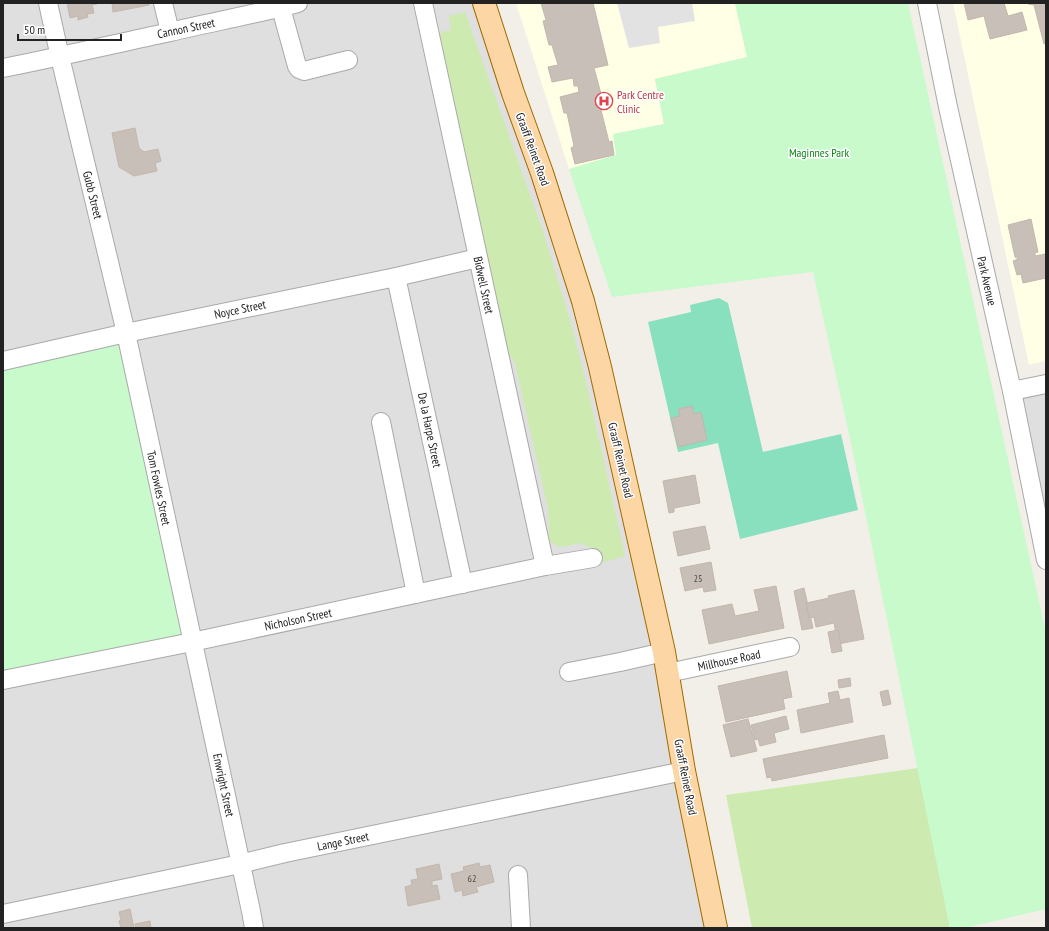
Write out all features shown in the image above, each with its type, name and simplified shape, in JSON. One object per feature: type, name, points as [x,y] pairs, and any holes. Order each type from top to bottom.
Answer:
[{"type":"main road","name":"Graaff Reinet Road","points":[[484,3],[513,93],[542,173],[583,300],[600,367],[664,652],[684,771],[716,928]]},
{"type":"street","name":"Gubb Street","points":[[48,3],[126,333]]},
{"type":"street","points":[[163,3],[170,32]]},
{"type":"street","name":"Cannon Street","points":[[3,68],[60,57],[170,32],[259,8],[281,8],[298,3]]},
{"type":"street","name":"Bidwell Street","points":[[423,3],[545,566]]},
{"type":"street","name":"Park Avenue","points":[[927,3],[948,107],[1012,391],[1046,560]]},
{"type":"street","points":[[281,8],[299,69],[304,71],[348,60]]},
{"type":"street","name":"Noyce Street","points":[[3,361],[126,333],[396,277],[478,258]]},
{"type":"street","name":"De la Harpe Street","points":[[396,277],[463,584]]},
{"type":"street","name":"Tom Fowles Street","points":[[126,333],[192,642]]},
{"type":"street","points":[[1012,391],[1046,384]]},
{"type":"street","points":[[381,422],[416,594]]},
{"type":"street","name":"Nicholson Street","points":[[3,680],[192,642],[545,566],[593,558]]},
{"type":"street","name":"Enwright Street","points":[[192,642],[254,928]]},
{"type":"street","name":"Millhouse Road","points":[[668,673],[790,648]]},
{"type":"street","points":[[568,672],[664,652]]},
{"type":"street","name":"Lange Street","points":[[3,914],[240,864],[285,853],[684,771]]},
{"type":"street","points":[[518,875],[521,928]]},
{"type":"shaded area","points":[[3,3],[258,3],[260,12],[299,3],[483,3],[560,233],[717,928],[3,928]]},
{"type":"shaded area","name":"Park Centre Clinic","points":[[516,3],[735,3],[747,57],[655,79],[664,124],[614,134],[617,155],[569,169]]},
{"type":"shaded area","points":[[617,3],[692,3],[695,21],[658,27],[660,43],[629,48]]},
{"type":"shaded area","points":[[953,3],[1046,3],[1046,361],[1029,365]]},
{"type":"shaded area","points":[[1046,384],[1046,556],[1012,391]]},
{"type":"green space","name":"Maginnes Park","points":[[735,3],[908,3],[1046,633],[1046,909],[965,928],[950,928],[849,434],[813,272],[612,297],[569,169],[616,155],[613,134],[664,124],[655,79],[747,57]]},
{"type":"green space","points":[[465,12],[543,231],[571,323],[588,390],[625,556],[591,566],[594,550],[579,543],[559,547],[548,540],[548,509],[514,360],[507,353],[469,186],[464,150],[440,46],[441,32],[451,30],[449,16]]},
{"type":"green space","points":[[719,298],[728,303],[763,452],[841,434],[858,510],[740,539],[718,443],[678,452],[648,322],[691,312],[690,305]]},
{"type":"green space","points":[[126,333],[192,642],[3,680],[3,361]]},
{"type":"green space","points":[[918,768],[950,928],[752,928],[726,795]]},
{"type":"building","points":[[67,3],[97,4],[92,5],[94,13],[87,14],[88,17],[78,20],[78,16],[70,18]]},
{"type":"building","points":[[112,3],[148,3],[149,5],[113,12]]},
{"type":"building","points":[[541,3],[593,3],[608,65],[594,68],[604,105],[600,106],[609,142],[612,141],[614,155],[575,164],[571,148],[574,146],[567,113],[564,113],[560,97],[579,92],[578,86],[574,86],[573,78],[552,82],[548,67],[558,65],[552,45],[549,45],[543,21],[546,20]]},
{"type":"building","points":[[964,3],[1004,3],[1008,16],[1022,12],[1027,30],[990,39],[984,16],[968,20]]},
{"type":"building","points":[[1028,3],[1046,3],[1046,43],[1044,44],[1034,5]]},
{"type":"building","points":[[135,128],[139,148],[144,152],[158,149],[161,161],[155,163],[157,171],[134,176],[119,167],[112,133]]},
{"type":"building","points":[[1031,219],[1038,252],[1035,253],[1035,256],[1046,254],[1046,278],[1023,283],[1021,274],[1017,275],[1013,261],[1018,259],[1015,257],[1008,225]]},
{"type":"building","points":[[692,406],[694,414],[701,412],[707,440],[678,447],[671,418],[680,416],[678,409]]},
{"type":"building","points":[[695,475],[700,503],[674,508],[674,512],[669,513],[663,481]]},
{"type":"building","points":[[705,526],[710,549],[678,556],[673,532]]},
{"type":"building","points":[[711,562],[716,590],[704,592],[703,587],[685,591],[680,568]]},
{"type":"building","points":[[776,586],[784,628],[709,644],[702,610],[732,604],[735,616],[759,611],[754,590]]},
{"type":"building","points":[[804,588],[813,628],[802,630],[794,591]]},
{"type":"building","points":[[854,590],[864,639],[838,644],[834,623],[816,627],[814,617],[809,618],[806,603]]},
{"type":"building","points":[[838,630],[842,651],[832,653],[828,632]]},
{"type":"building","points":[[787,671],[792,697],[783,699],[785,709],[726,722],[718,686]]},
{"type":"building","points":[[850,678],[851,686],[839,688],[838,680]]},
{"type":"building","points":[[888,690],[891,704],[883,706],[880,692]]},
{"type":"building","points":[[838,691],[840,700],[849,698],[853,722],[801,733],[797,710],[830,703],[828,693]]},
{"type":"building","points":[[786,716],[789,729],[774,733],[776,742],[760,746],[758,739],[755,740],[751,725]]},
{"type":"building","points":[[748,719],[757,751],[731,757],[723,725]]},
{"type":"building","points":[[884,735],[888,758],[772,781],[771,777],[767,778],[763,759]]},
{"type":"building","points":[[479,863],[480,867],[490,865],[494,882],[476,887],[478,892],[463,896],[462,890],[455,892],[451,874],[464,871],[463,867]]},
{"type":"building","points":[[439,864],[442,879],[432,881],[432,886],[437,885],[440,899],[408,906],[405,887],[412,885],[411,880],[418,879],[416,869]]},
{"type":"building","points":[[130,909],[134,928],[121,928],[119,912]]},
{"type":"building","points":[[150,921],[151,928],[136,928],[135,924]]},
{"type":"place","name":"Park Centre Clinic","points":[[604,101]]}]
